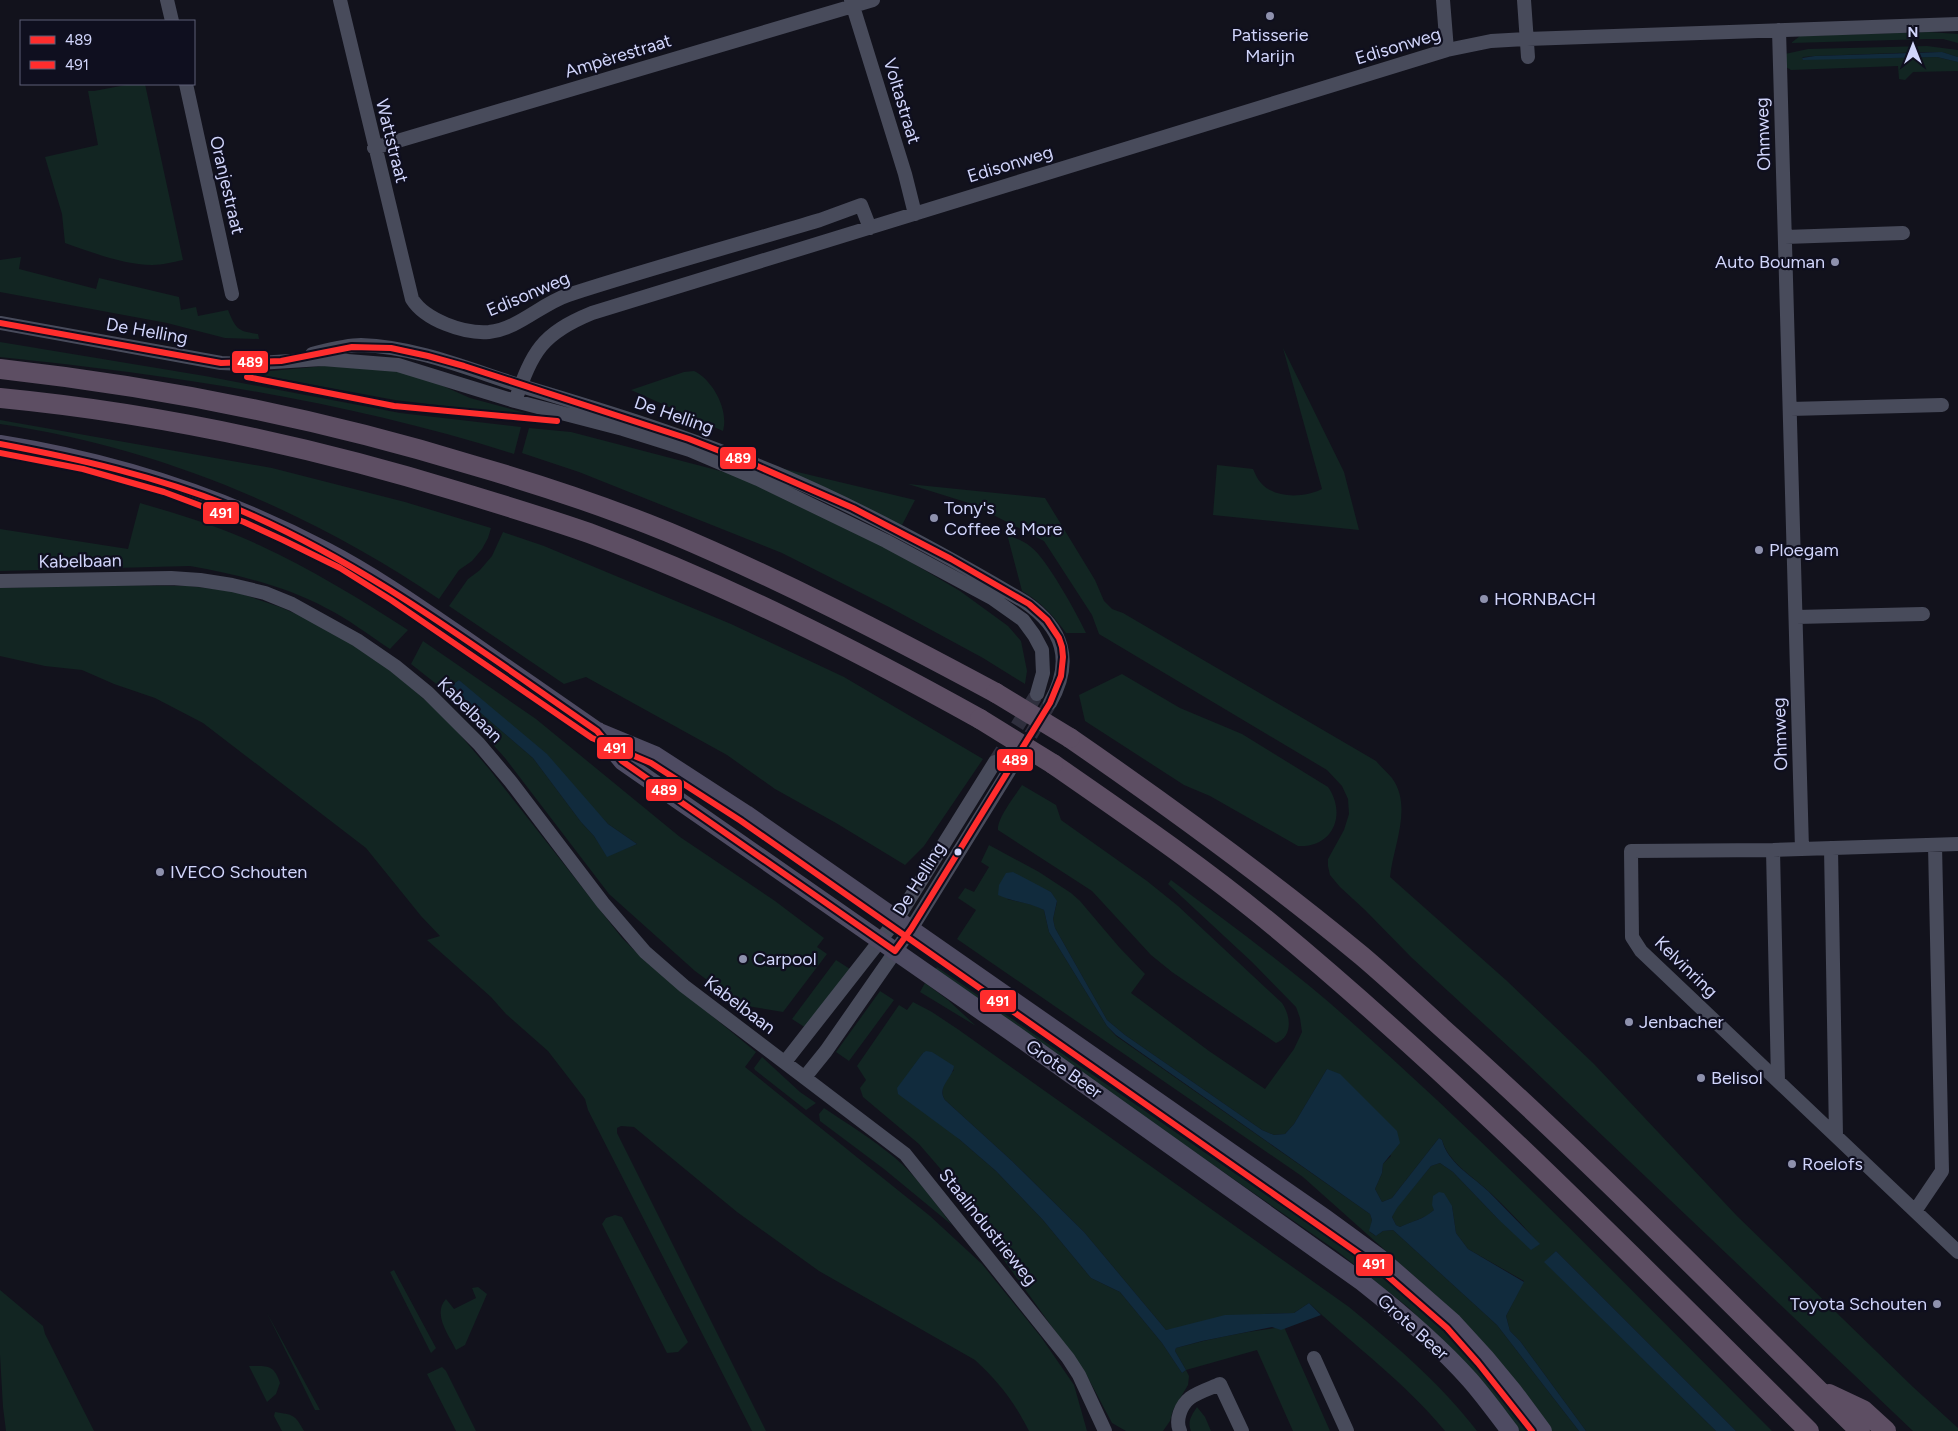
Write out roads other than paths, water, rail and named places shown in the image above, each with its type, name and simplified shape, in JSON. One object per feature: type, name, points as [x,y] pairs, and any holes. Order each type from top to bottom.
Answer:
[{"type":"highway","points":[[0,369],[113,383],[236,405],[405,444],[505,474],[666,532],[749,568],[882,632],[996,693],[1070,738],[1196,828],[1291,899],[1363,957],[1464,1047],[1570,1146],[1860,1431]]},
{"type":"highway","points":[[0,398],[156,420],[263,440],[341,458],[516,509],[589,534],[752,602],[830,639],[980,719],[1053,764],[1214,879],[1367,1004],[1523,1149],[1809,1431]]},
{"type":"highway","points":[[1814,1386],[1863,1410],[1886,1431]]},
{"type":"main road","name":"Grote Beer","points":[[0,444],[80,459],[130,472],[206,497],[280,529],[372,578],[597,731],[631,744],[668,763],[746,814],[1380,1258],[1453,1322],[1514,1392],[1543,1431]]},
{"type":"main road","name":"Grote Beer","points":[[597,731],[622,761],[880,940],[1362,1282],[1400,1312],[1442,1352],[1469,1380],[1510,1431]]},
{"type":"street","points":[[167,0],[172,20]]},
{"type":"street","name":"Wattstraat","points":[[340,0],[409,291]]},
{"type":"street","name":"Ampèrestraat","points":[[374,148],[852,3],[873,0]]},
{"type":"street","points":[[1443,0],[1447,50]]},
{"type":"street","points":[[1524,0],[1528,57]]},
{"type":"street","name":"Voltastraat","points":[[852,3],[905,174],[915,214]]},
{"type":"street","name":"Edisonweg","points":[[515,401],[527,367],[541,345],[567,323],[592,313],[1447,50],[1491,41],[1527,39],[1958,24]]},
{"type":"street","name":"Ohmweg","points":[[1779,30],[1802,849]]},
{"type":"street","name":"Oranjestraat","points":[[186,85],[232,294]]},
{"type":"street","name":"Edisonweg","points":[[409,291],[416,306],[429,316],[463,329],[487,332],[508,327],[566,296],[820,220],[861,205],[870,228]]},
{"type":"street","points":[[1785,237],[1903,232]]},
{"type":"street","name":"Edisonweg","points":[[588,290],[592,313]]},
{"type":"street","name":"De Helling","points":[[0,323],[221,363],[244,364],[288,360],[338,360],[398,365],[515,401],[623,429],[699,454],[819,507],[886,540],[992,598],[1023,620],[1042,650],[1043,673],[1037,694]]},
{"type":"street","name":"De Helling","points":[[288,360],[359,345],[427,355],[626,418],[776,473],[916,539],[1038,611],[1054,628],[1060,642],[1063,663],[1058,690],[1050,703]]},
{"type":"street","points":[[1790,409],[1942,405]]},
{"type":"street","name":"Kabelbaan","points":[[0,581],[171,578],[232,585],[264,593],[292,604],[357,640],[395,666],[428,693],[473,738],[511,782],[603,903],[645,952],[684,986],[805,1077]]},
{"type":"street","points":[[1796,617],[1923,614]]},
{"type":"street","name":"De Helling","points":[[805,1077],[826,1051],[895,951],[904,924],[995,762]]},
{"type":"street","name":"De Helling","points":[[785,1062],[880,940],[904,924],[1009,771]]},
{"type":"street","name":"Kelvinring","points":[[1958,844],[1773,850],[1631,851],[1632,937],[1641,951],[1958,1252]]},
{"type":"street","points":[[1915,1211],[1942,1171],[1935,845]]},
{"type":"street","points":[[1831,848],[1836,1136]]},
{"type":"street","points":[[1773,850],[1778,1081]]},
{"type":"street","name":"Staalindustrieweg","points":[[805,1077],[905,1154],[1068,1358],[1079,1375],[1105,1431]]},
{"type":"street","points":[[1314,1358],[1347,1431]]},
{"type":"street","points":[[1180,1431],[1178,1426],[1180,1411],[1190,1398],[1220,1384],[1242,1431]]},
{"type":"water","points":[[1942,52],[1958,57],[1958,62],[1937,57],[1803,60],[1802,58],[1815,56]]},
{"type":"water","points":[[459,680],[547,754],[608,824],[637,844],[607,857],[594,836],[581,822],[533,758],[453,689],[452,685]]},
{"type":"water","points":[[1013,872],[1051,892],[1057,901],[1053,919],[1055,928],[1107,1020],[1125,1035],[1262,1130],[1274,1135],[1285,1134],[1294,1124],[1327,1069],[1340,1074],[1397,1131],[1400,1143],[1383,1164],[1382,1173],[1375,1189],[1382,1202],[1392,1198],[1439,1138],[1442,1140],[1449,1155],[1455,1162],[1488,1191],[1540,1244],[1531,1250],[1453,1172],[1440,1163],[1431,1166],[1392,1217],[1396,1225],[1400,1227],[1422,1218],[1434,1210],[1432,1205],[1433,1196],[1439,1192],[1444,1193],[1452,1206],[1456,1233],[1468,1249],[1524,1282],[1506,1316],[1510,1331],[1520,1341],[1586,1431],[1579,1431],[1497,1325],[1393,1230],[1383,1231],[1376,1236],[1369,1231],[1372,1220],[1370,1214],[1116,1035],[1107,1026],[1049,932],[1044,910],[998,895],[999,885],[1006,873]]},
{"type":"water","points":[[926,1051],[932,1052],[954,1066],[942,1091],[945,1100],[1012,1161],[1084,1232],[1166,1330],[1225,1315],[1294,1313],[1309,1303],[1321,1315],[1281,1330],[1272,1327],[1176,1348],[1175,1351],[1186,1370],[1182,1373],[1162,1343],[1120,1292],[1091,1278],[1043,1220],[996,1171],[959,1139],[898,1094],[897,1088]]},
{"type":"water","points":[[1556,1251],[1736,1431],[1716,1431],[1544,1262]]},
{"type":"tunnel","points":[[995,762],[1037,694]]},
{"type":"tunnel","points":[[1009,771],[1050,703]]},
{"type":"place","name":"Patisserie Marijn","points":[[1270,16]]},
{"type":"place","name":"Auto Bouman","points":[[1835,262]]},
{"type":"place","name":"Tony's Coffee & More","points":[[934,518]]},
{"type":"place","name":"Ploegam","points":[[1759,550]]},
{"type":"place","name":"HORNBACH","points":[[1484,599]]},
{"type":"place","name":"IVECO Schouten","points":[[160,872]]},
{"type":"place","name":"Carpool","points":[[743,959]]},
{"type":"place","name":"Jenbacher","points":[[1629,1022]]},
{"type":"place","name":"Belisol","points":[[1701,1078]]},
{"type":"place","name":"Roelofs","points":[[1792,1164]]},
{"type":"place","name":"Toyota Schouten","points":[[1937,1304]]}]
